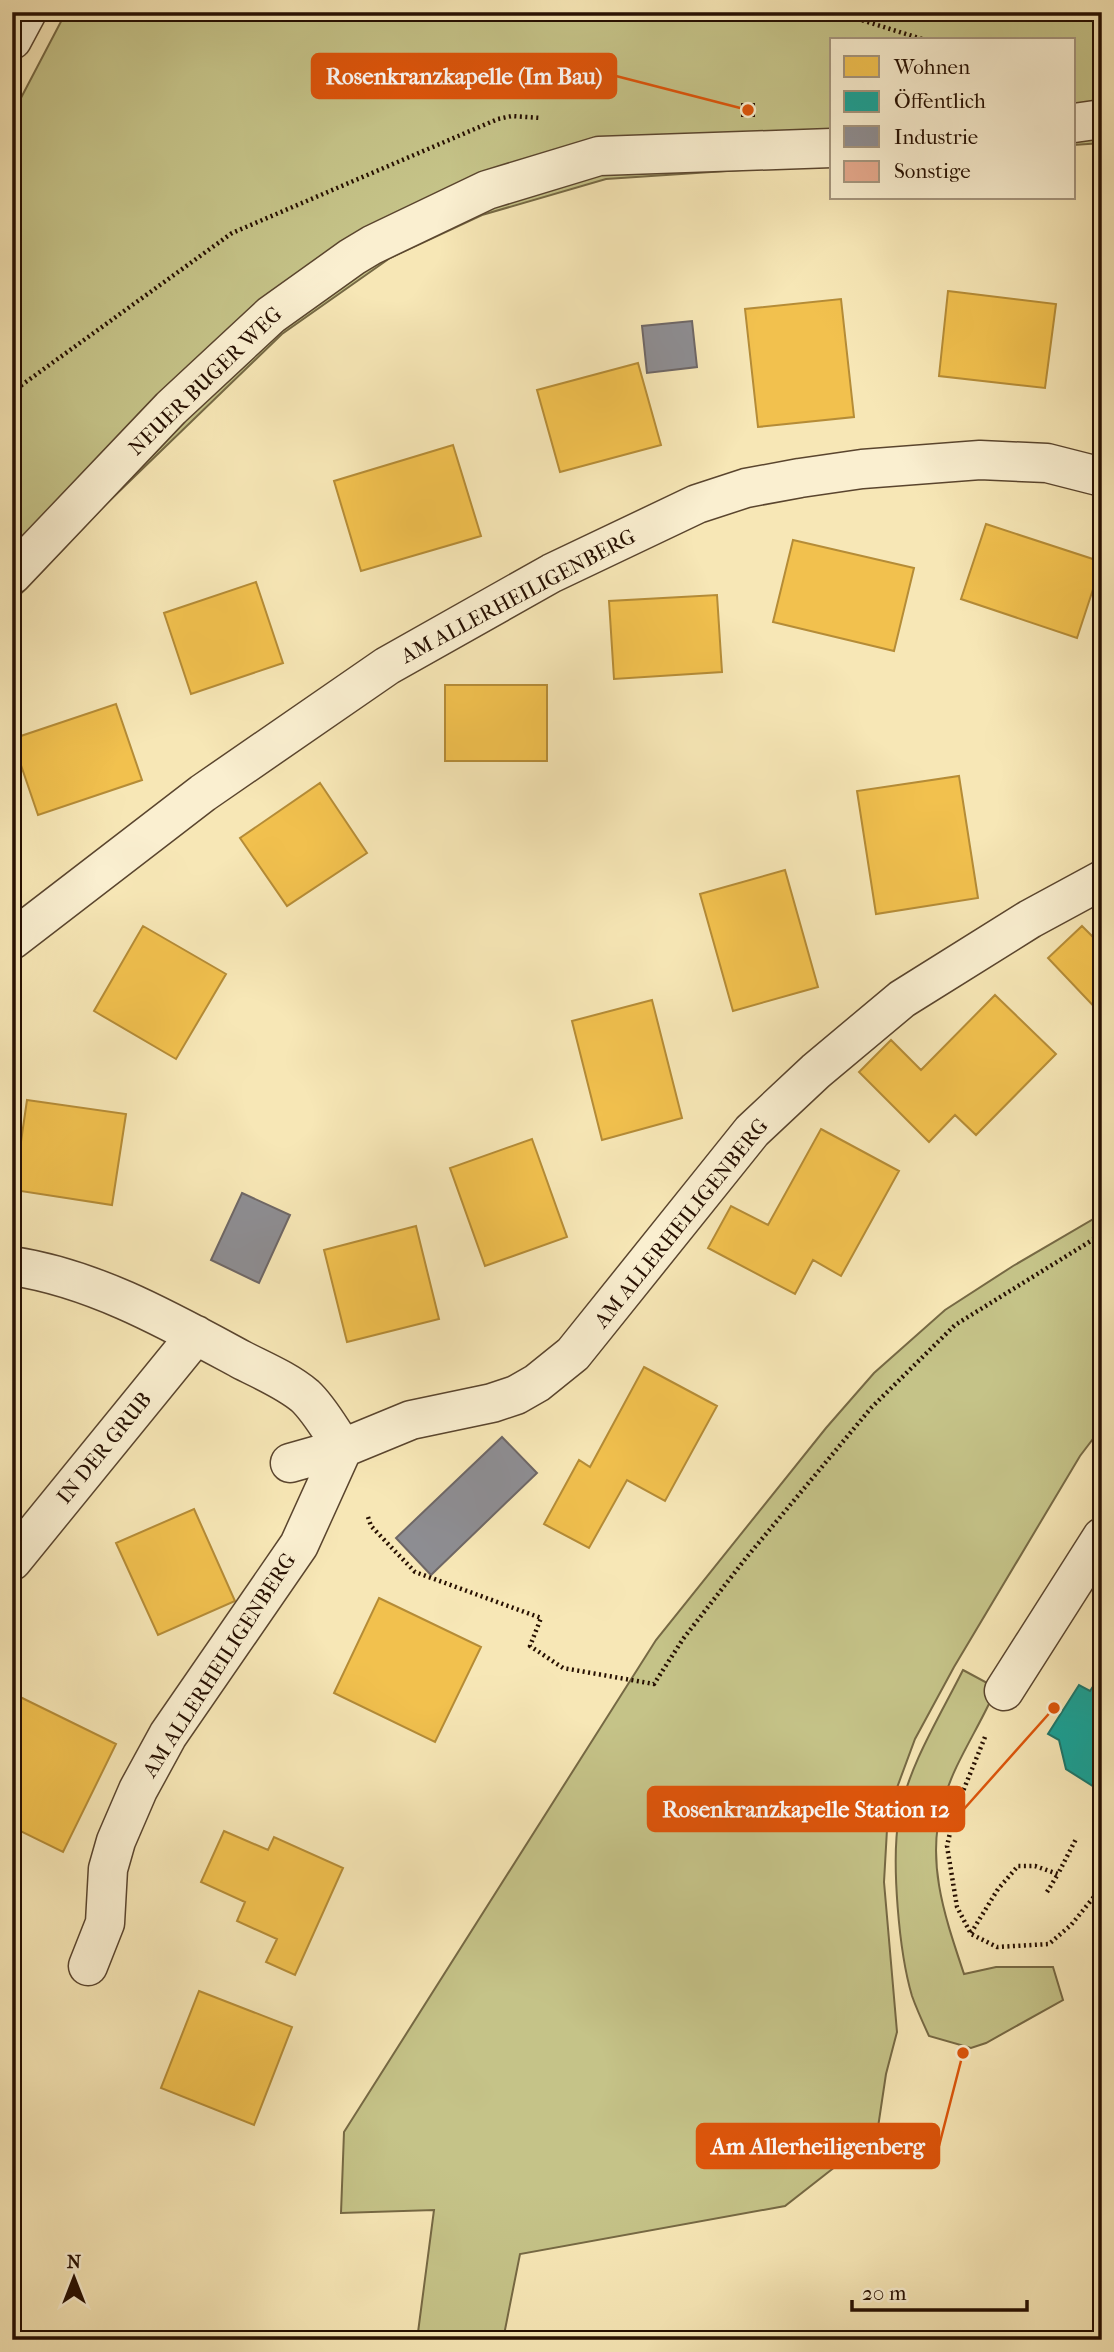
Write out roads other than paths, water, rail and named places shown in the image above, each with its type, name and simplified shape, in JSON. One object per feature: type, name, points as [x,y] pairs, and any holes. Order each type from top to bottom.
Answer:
[{"type":"street","points":[[12,40],[27,12]]},
{"type":"street","points":[[1076,123],[1102,119]]},
{"type":"street","name":"NEUER BUGER WEG","points":[[12,575],[171,408],[271,315],[372,245],[487,190],[599,156],[830,148]]},
{"type":"street","name":"AM ALLERHEILIGENBERG","points":[[12,940],[203,793],[387,666],[552,573],[697,504],[746,488],[800,478],[862,469],[980,460],[1047,463],[1102,477]]},
{"type":"street","name":"AM ALLERHEILIGENBERG","points":[[290,1463],[343,1448],[411,1420],[504,1399],[537,1383],[573,1354],[752,1131],[816,1070],[902,999],[1030,919],[1102,880]]},
{"type":"street","points":[[12,1266],[66,1277],[85,1284],[196,1335],[302,1394],[310,1401],[343,1448]]},
{"type":"street","name":"IN DER GRUB","points":[[12,1561],[196,1335]]},
{"type":"street","name":"AM ALLERHEILIGENBERG","points":[[88,1966],[105,1923],[108,1869],[116,1841],[138,1790],[167,1735],[299,1545],[343,1448]]},
{"type":"street","points":[[1004,1690],[1102,1537]]},
{"type":"place","name":"Rosenkranzkapelle (Im Bau)","points":[[748,110]]},
{"type":"place","name":"Rosenkranzkapelle Station 12","points":[[1054,1708]]},
{"type":"place","name":"Am Allerheiligenberg","points":[[963,2053]]}]
